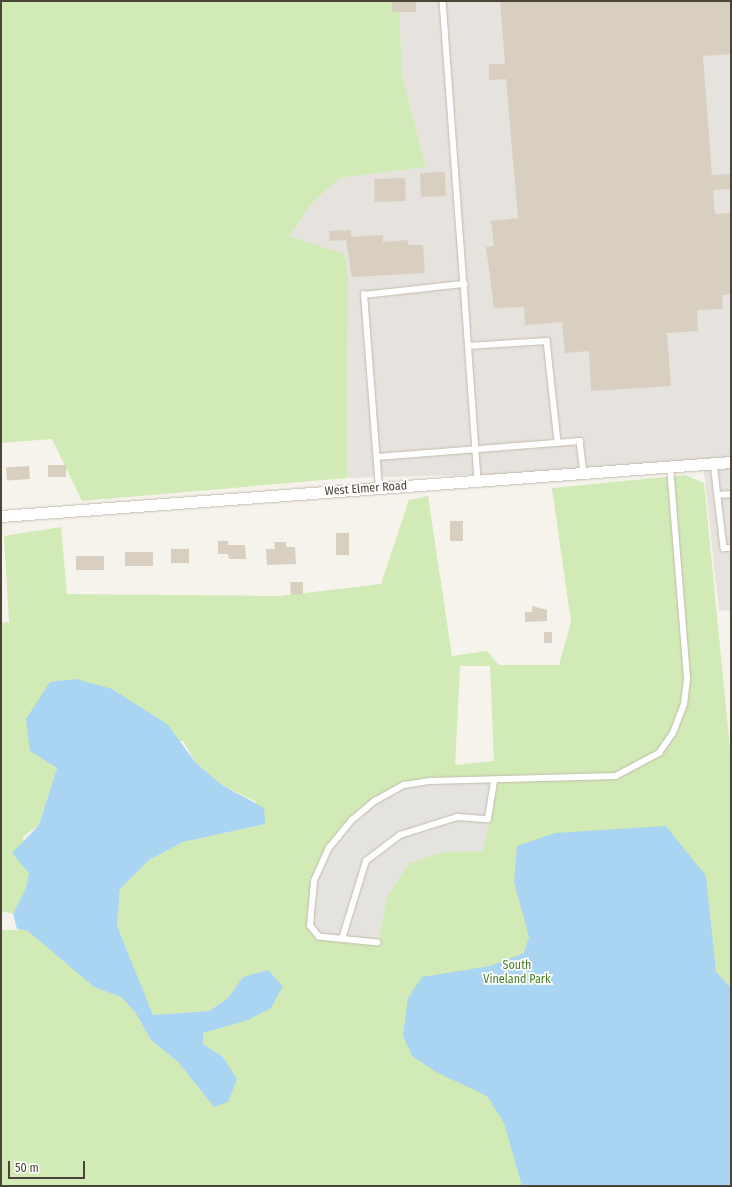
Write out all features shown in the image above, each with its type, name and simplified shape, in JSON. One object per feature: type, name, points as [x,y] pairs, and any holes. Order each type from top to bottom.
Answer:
[{"type":"street","name":"West Elmer Road","points":[[1,516],[731,462]]},
{"type":"lane","points":[[443,1],[478,480]]},
{"type":"lane","points":[[379,488],[364,295],[464,284]]},
{"type":"lane","points":[[468,346],[547,341],[558,442]]},
{"type":"lane","points":[[377,457],[580,441],[584,472]]},
{"type":"lane","points":[[714,463],[724,548],[731,548]]},
{"type":"lane","points":[[378,943],[319,937],[310,926],[314,881],[326,855],[352,820],[375,801],[404,785],[430,781],[494,781],[616,776],[659,752],[673,733],[684,704],[687,678],[670,466]]},
{"type":"lane","points":[[718,495],[731,494]]},
{"type":"lane","points":[[342,939],[366,862],[400,835],[457,817],[488,819],[494,781]]},
{"type":"shaded area","points":[[399,1],[731,1],[731,610],[719,611],[703,462],[550,473],[347,478],[348,274],[344,255],[289,236],[311,204],[340,178],[426,167],[402,75]]},
{"type":"shaded area","points":[[430,781],[499,781],[483,851],[443,852],[409,863],[387,897],[378,943],[319,937],[310,926],[314,881],[329,848],[352,820],[375,801],[404,785]]},
{"type":"green space","points":[[1,1],[399,1],[402,75],[426,167],[340,178],[311,204],[289,236],[344,254],[348,274],[347,478],[82,501],[52,439],[1,443]]},
{"type":"green space","name":"South Vineland Park","points":[[685,475],[704,483],[731,759],[731,1186],[1,1186],[1,930],[28,930],[94,987],[121,997],[135,1012],[151,1040],[178,1062],[214,1107],[223,1057],[203,1044],[203,1033],[248,1020],[283,986],[268,970],[243,977],[228,998],[209,1011],[153,1015],[126,954],[117,926],[120,889],[149,860],[183,842],[265,824],[255,801],[222,785],[196,763],[183,741],[30,751],[57,768],[39,825],[23,837],[29,873],[26,888],[13,914],[1,911],[1,623],[9,622],[4,536],[61,527],[67,594],[280,596],[381,584],[409,500],[428,496],[452,656],[487,651],[499,665],[559,665],[571,622],[552,488]],"holes":[[[460,666],[490,666],[494,761],[455,765]]]},
{"type":"water","points":[[76,679],[112,689],[167,724],[196,763],[222,785],[264,808],[265,824],[183,842],[149,860],[120,889],[117,926],[153,1015],[209,1011],[228,998],[243,977],[268,970],[283,986],[271,1008],[248,1020],[203,1033],[203,1044],[223,1057],[237,1079],[228,1102],[214,1107],[178,1062],[151,1040],[135,1012],[121,997],[94,987],[28,931],[17,929],[13,914],[26,888],[29,873],[12,853],[39,825],[57,768],[30,751],[26,719],[50,682]]},
{"type":"water","points":[[666,826],[706,876],[716,972],[731,988],[731,1186],[522,1186],[504,1123],[487,1096],[438,1073],[412,1056],[403,1036],[408,998],[422,977],[490,966],[524,953],[529,937],[514,882],[517,846],[555,833]]},
{"type":"building","points":[[392,1],[416,1],[416,12],[392,12]]},
{"type":"building","points":[[500,1],[731,1],[731,54],[703,56],[712,175],[731,174],[731,189],[713,190],[715,214],[731,213],[731,294],[722,295],[723,309],[697,310],[698,331],[667,333],[671,386],[591,391],[589,351],[565,353],[562,322],[525,325],[524,307],[494,308],[486,247],[494,246],[491,221],[518,218],[506,79],[489,80],[489,64],[505,64]]},
{"type":"building","points":[[445,172],[446,196],[421,197],[420,173]]},
{"type":"building","points":[[405,178],[406,201],[375,202],[374,179]]},
{"type":"building","points":[[351,230],[351,237],[383,235],[383,242],[408,240],[408,245],[423,245],[425,273],[352,277],[346,240],[330,241],[329,231]]},
{"type":"building","points":[[48,465],[66,465],[66,477],[48,477]]},
{"type":"building","points":[[29,466],[30,479],[7,481],[6,468]]},
{"type":"building","points":[[450,521],[463,521],[463,541],[450,541]]},
{"type":"building","points":[[336,533],[349,533],[349,555],[336,555]]},
{"type":"building","points":[[218,541],[228,541],[228,545],[245,545],[246,559],[229,559],[228,554],[218,554]]},
{"type":"building","points":[[274,542],[286,542],[286,547],[295,547],[296,564],[267,565],[266,549],[275,549]]},
{"type":"building","points":[[171,549],[189,549],[189,563],[171,563]]},
{"type":"building","points":[[125,552],[153,552],[153,566],[125,566]]},
{"type":"building","points":[[76,556],[104,556],[104,570],[76,570]]},
{"type":"building","points":[[290,582],[303,582],[303,594],[291,595]]},
{"type":"building","points":[[532,606],[547,610],[547,621],[525,622],[525,612],[532,612]]},
{"type":"building","points":[[544,632],[552,632],[552,643],[544,643]]}]
